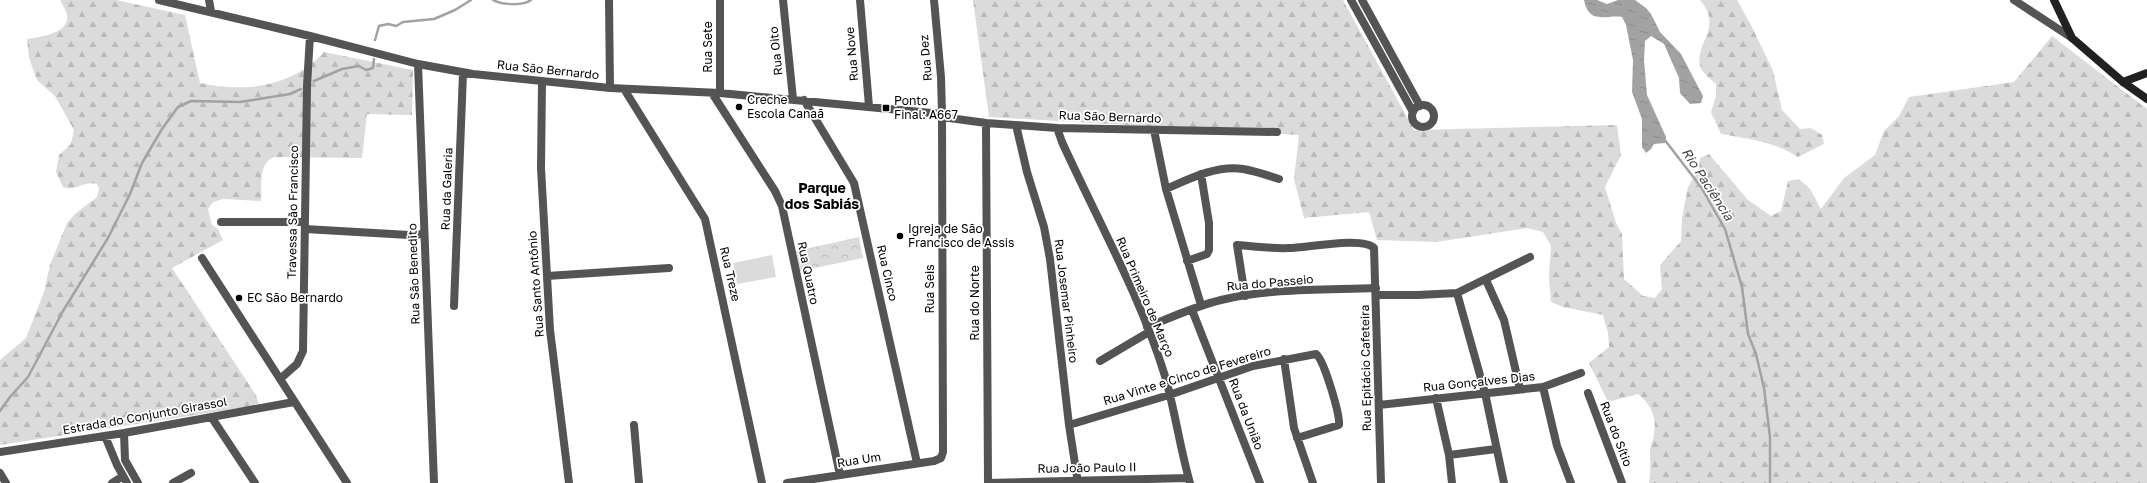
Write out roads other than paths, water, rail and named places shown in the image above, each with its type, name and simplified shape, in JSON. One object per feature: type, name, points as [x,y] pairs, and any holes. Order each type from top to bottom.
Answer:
[{"type":"street","name":"Rua São Bernardo","points":[[159,0],[211,11],[418,64],[463,73],[610,88],[716,93],[869,106],[942,115],[986,123],[1057,128],[1097,127],[1154,130],[1277,132]]},
{"type":"street","points":[[209,0],[211,11]]},
{"type":"street","points":[[609,0],[610,88]]},
{"type":"street","name":"Rua Sete","points":[[716,93],[720,0]]},
{"type":"street","name":"Rua Oito","points":[[783,0],[793,99]]},
{"type":"street","name":"Rua Nove","points":[[860,0],[869,106]]},
{"type":"street","name":"Rua Dez","points":[[934,0],[941,77],[942,115]]},
{"type":"street","points":[[1351,0],[1413,112],[1413,121],[1424,127],[1431,123],[1434,115],[1426,106],[1420,106],[1413,112]]},
{"type":"street","points":[[1362,0],[1420,106]]},
{"type":"street","points":[[2014,0],[2072,38],[2124,82],[2147,99]]},
{"type":"street","points":[[2054,0],[2072,38]]},
{"type":"street","name":"Travessa São Francisco","points":[[280,379],[296,364],[303,351],[307,86],[310,36]]},
{"type":"street","name":"Rua São Benedito","points":[[418,64],[434,483]]},
{"type":"street","name":"Rua da Galeria","points":[[454,306],[463,73]]},
{"type":"street","points":[[2124,82],[2147,73]]},
{"type":"street","name":"Rua Santo Antônio","points":[[542,82],[541,168],[546,276],[550,330],[569,483]]},
{"type":"street","name":"Rua Treze","points":[[624,89],[705,219],[762,483]]},
{"type":"street","name":"Rua Quatro","points":[[716,93],[775,191],[782,206],[840,475]]},
{"type":"street","name":"Rua Cinco","points":[[804,100],[854,182],[917,463]]},
{"type":"street","name":"Rua Seis","points":[[934,461],[941,458],[943,452],[942,115]]},
{"type":"street","name":"Rua do Norte","points":[[986,123],[988,483]]},
{"type":"street","name":"Rua Josemar Pinheiro","points":[[1016,125],[1027,172],[1044,226],[1068,425],[1077,482]]},
{"type":"street","name":"Rua Primeiro de Março","points":[[1057,128],[1148,330],[1169,395],[1189,480]]},
{"type":"street","points":[[1154,130],[1158,159],[1166,189],[1187,261],[1202,305]]},
{"type":"street","points":[[1166,189],[1201,174],[1220,170],[1242,168],[1279,179]]},
{"type":"street","points":[[1187,261],[1207,254],[1209,250],[1208,223],[1201,174]]},
{"type":"street","points":[[221,222],[305,226],[409,235],[424,234]]},
{"type":"street","name":"Rua Epitácio Cafeteira","points":[[1245,296],[1237,245],[1289,248],[1322,245],[1364,244],[1372,246],[1375,252],[1381,483]]},
{"type":"street","name":"Rua do Passeio","points":[[1100,361],[1148,330],[1202,305],[1245,296],[1376,292],[1418,296],[1457,293],[1530,257]]},
{"type":"street","points":[[202,258],[347,483]]},
{"type":"street","points":[[546,276],[669,268]]},
{"type":"street","points":[[1486,280],[1507,331],[1520,389]]},
{"type":"street","points":[[1457,293],[1486,392],[1496,449],[1504,483]]},
{"type":"street","name":"Rua da União","points":[[1192,310],[1260,483]]},
{"type":"street","name":"Rua Vinte e Cinco de Fevereiro","points":[[1068,425],[1169,395],[1253,366],[1314,353],[1319,356],[1328,382],[1339,425],[1297,438]]},
{"type":"street","points":[[1284,359],[1297,438],[1313,483]]},
{"type":"street","name":"Rua Gonçalves Dias","points":[[1379,405],[1486,392],[1543,387],[1581,373]]},
{"type":"street","points":[[1543,387],[1557,446],[1571,483]]},
{"type":"street","name":"Rua do Sítio","points":[[1588,393],[1622,483]]},
{"type":"street","points":[[1436,398],[1449,455],[1452,483]]},
{"type":"street","name":"Estrada do Conjunto Girassol","points":[[0,452],[124,434],[294,402]]},
{"type":"street","points":[[212,418],[255,483]]},
{"type":"street","points":[[634,425],[639,483]]},
{"type":"street","points":[[124,434],[125,460],[138,483]]},
{"type":"street","points":[[105,436],[125,480],[112,483]]},
{"type":"street","points":[[1449,455],[1496,449]]},
{"type":"street","name":"Rua Um","points":[[787,483],[934,461]]},
{"type":"street","points":[[0,473],[6,483]]},
{"type":"street","points":[[174,483],[191,473]]},
{"type":"street","name":"Rua João Paulo II","points":[[988,483],[1189,480]]},
{"type":"water","points":[[1584,0],[1597,0],[1607,4],[1618,0],[1635,0],[1646,8],[1651,14],[1660,32],[1681,54],[1703,96],[1701,103],[1690,104],[1680,93],[1679,78],[1664,44],[1651,36],[1645,41],[1644,60],[1647,95],[1666,137],[1665,143],[1654,144],[1646,153],[1642,147],[1642,119],[1632,92],[1633,60],[1626,25],[1622,17],[1595,16],[1586,8]]},
{"type":"waterway","points":[[375,40],[379,26],[388,24],[396,26],[403,22],[434,19],[455,10],[471,0]]},
{"type":"waterway","points":[[493,0],[512,4],[523,3],[531,0]]},
{"type":"waterway","points":[[314,81],[342,69],[359,66],[366,70],[373,68],[374,59]]},
{"type":"waterway","points":[[0,411],[28,377],[63,311],[108,238],[130,194],[142,163],[162,129],[178,107],[191,101],[240,102],[290,94],[301,89]]},
{"type":"waterway","name":"Rio Paciência","points":[[1664,139],[1701,187],[1725,229],[1742,287],[1748,334],[1756,354],[1764,388],[1770,437],[1770,483]]},
{"type":"place","name":"Creche Escola Canaã","points":[[739,107]]},
{"type":"place","name":"Ponto Final: A667","points":[[886,108]]},
{"type":"place","name":"Igreja de São Francisco de Assis","points":[[900,236]]},
{"type":"place","name":"EC São Bernardo","points":[[239,298]]},
{"type":"district","name":"Parque dos Sabiás","points":[[822,196]]}]
